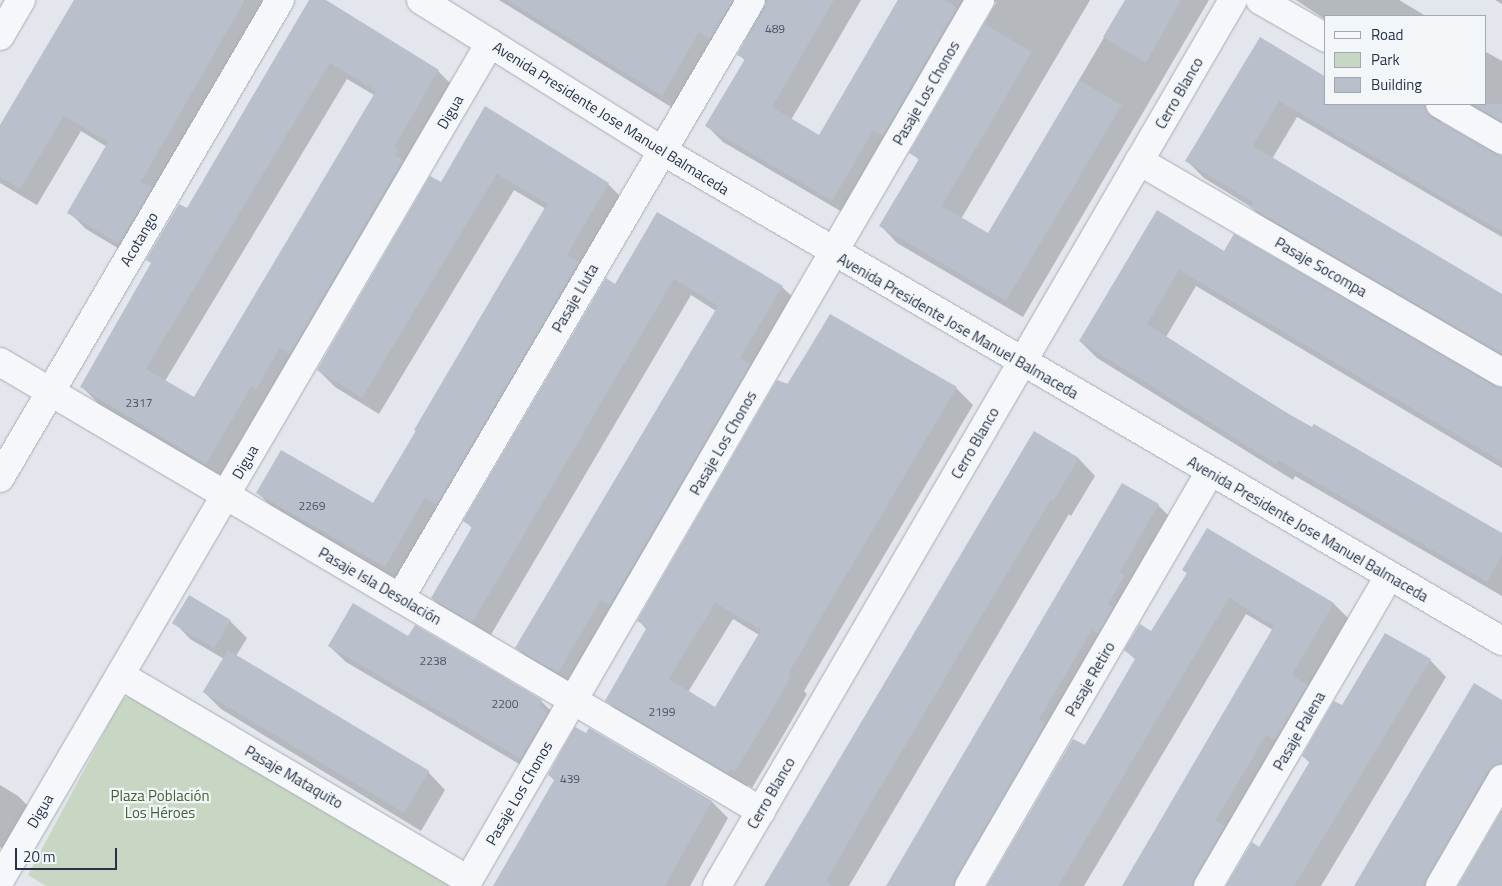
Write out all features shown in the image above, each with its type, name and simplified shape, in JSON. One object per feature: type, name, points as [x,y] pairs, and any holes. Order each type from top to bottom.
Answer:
[{"type":"street","points":[[0,36],[21,0]]},
{"type":"street","name":"Acotango","points":[[0,478],[280,0]]},
{"type":"street","name":"Avenida Presidente Jose Manuel Balmaceda","points":[[420,0],[661,150],[1022,364],[1502,641]]},
{"type":"street","name":"Pasaje Lluta","points":[[400,598],[661,150],[751,0]]},
{"type":"street","name":"Pasaje Los Chonos","points":[[467,883],[980,0]]},
{"type":"street","name":"Cerro Blanco","points":[[717,886],[1233,0]]},
{"type":"street","points":[[1260,0],[1324,37]]},
{"type":"street","name":"Digua","points":[[0,880],[490,43]]},
{"type":"street","points":[[1442,105],[1502,140]]},
{"type":"street","name":"Pasaje Socompa","points":[[1140,161],[1502,372]]},
{"type":"street","name":"Pasaje Isla Desolación","points":[[0,362],[761,811]]},
{"type":"street","name":"Pasaje Retiro","points":[[969,886],[1210,472]]},
{"type":"street","name":"Pasaje Palena","points":[[1208,886],[1389,576]]},
{"type":"street","name":"Pasaje Mataquito","points":[[120,675],[467,883]]},
{"type":"street","points":[[1440,886],[1502,779]]},
{"type":"green space","name":"Plaza Población Los Héroes","points":[[136,694],[446,878],[448,886],[46,886],[28,875],[122,699]]},
{"type":"building","points":[[74,0],[245,0],[141,182],[152,188],[119,244],[67,213],[108,142],[64,116],[20,189],[0,177],[0,125]]},
{"type":"building","points":[[309,0],[326,0],[439,70],[394,147],[398,150],[395,155],[403,160],[290,354],[280,348],[256,390],[251,387],[206,464],[80,387],[151,263],[146,260],[179,204],[187,208]],"holes":[[[330,63],[376,91],[194,397],[146,369]]]},
{"type":"building","points":[[507,0],[733,0],[710,39],[699,32],[662,96]]},
{"type":"building","points":[[767,0],[834,0],[772,107],[819,135],[898,0],[944,0],[957,8],[883,136],[873,131],[832,201],[705,126],[745,59],[737,55]]},
{"type":"building","points":[[1125,0],[1181,0],[1146,63],[1103,37]]},
{"type":"building","points":[[984,24],[1032,52],[942,206],[988,233],[1079,80],[1122,105],[1006,301],[879,226],[919,159],[909,153]]},
{"type":"building","points":[[1260,37],[1324,76],[1324,105],[1425,105],[1432,118],[1502,156],[1502,232],[1279,101],[1253,146],[1502,294],[1502,354],[1250,207],[1253,202],[1185,161]]},
{"type":"building","points":[[1502,104],[1502,122],[1473,105]]},
{"type":"building","points":[[485,106],[609,183],[567,255],[579,262],[437,505],[425,498],[385,567],[256,493],[281,450],[373,503],[416,431],[414,430],[547,204],[497,174],[362,398],[317,370],[430,176],[441,182]]},
{"type":"building","points":[[1157,210],[1224,251],[1234,234],[1502,388],[1502,462],[1179,270],[1147,324],[1273,405],[1312,427],[1314,424],[1502,533],[1502,555],[1487,582],[1278,460],[1276,464],[1079,341]]},
{"type":"building","points":[[657,212],[783,286],[740,358],[751,364],[610,605],[601,600],[558,673],[515,648],[718,306],[674,279],[472,623],[431,598],[472,527],[463,521],[606,278],[615,284]]},
{"type":"building","points":[[830,314],[957,387],[788,674],[791,676],[768,717],[735,772],[731,769],[728,774],[605,701],[647,627],[637,621],[777,380],[788,384]],"holes":[[[715,603],[761,630],[715,707],[669,679]]]},
{"type":"building","points":[[1034,431],[1079,458],[1054,500],[1051,499],[826,881],[834,886],[764,886]]},
{"type":"building","points":[[1122,483],[1159,504],[1120,572],[1125,575],[1108,604],[1113,608],[1098,634],[1092,630],[1039,719],[1046,723],[953,886],[886,886]]},
{"type":"building","points":[[1207,528],[1334,603],[1292,675],[1308,685],[1275,740],[1266,735],[1215,821],[1225,826],[1192,886],[1122,886],[1274,626],[1229,598],[1058,886],[987,886],[1073,739],[1085,745],[1135,659],[1124,650],[1140,624],[1151,631],[1187,573],[1182,570]]},
{"type":"building","points":[[189,595],[231,620],[214,649],[172,623]]},
{"type":"building","points":[[353,603],[408,636],[415,625],[542,700],[539,706],[548,712],[521,759],[328,646]]},
{"type":"building","points":[[1385,633],[1431,659],[1294,886],[1226,886],[1252,842],[1259,847],[1310,761],[1302,756],[1334,701],[1342,705]]},
{"type":"building","points":[[228,650],[429,771],[404,813],[203,692]]},
{"type":"building","points":[[1474,683],[1502,700],[1502,763],[1488,771],[1424,886],[1354,886]]},
{"type":"building","points":[[575,727],[586,733],[589,728],[712,801],[665,886],[493,886],[555,779],[548,775]]},
{"type":"building","points":[[1502,810],[1502,886],[1458,886]]}]
